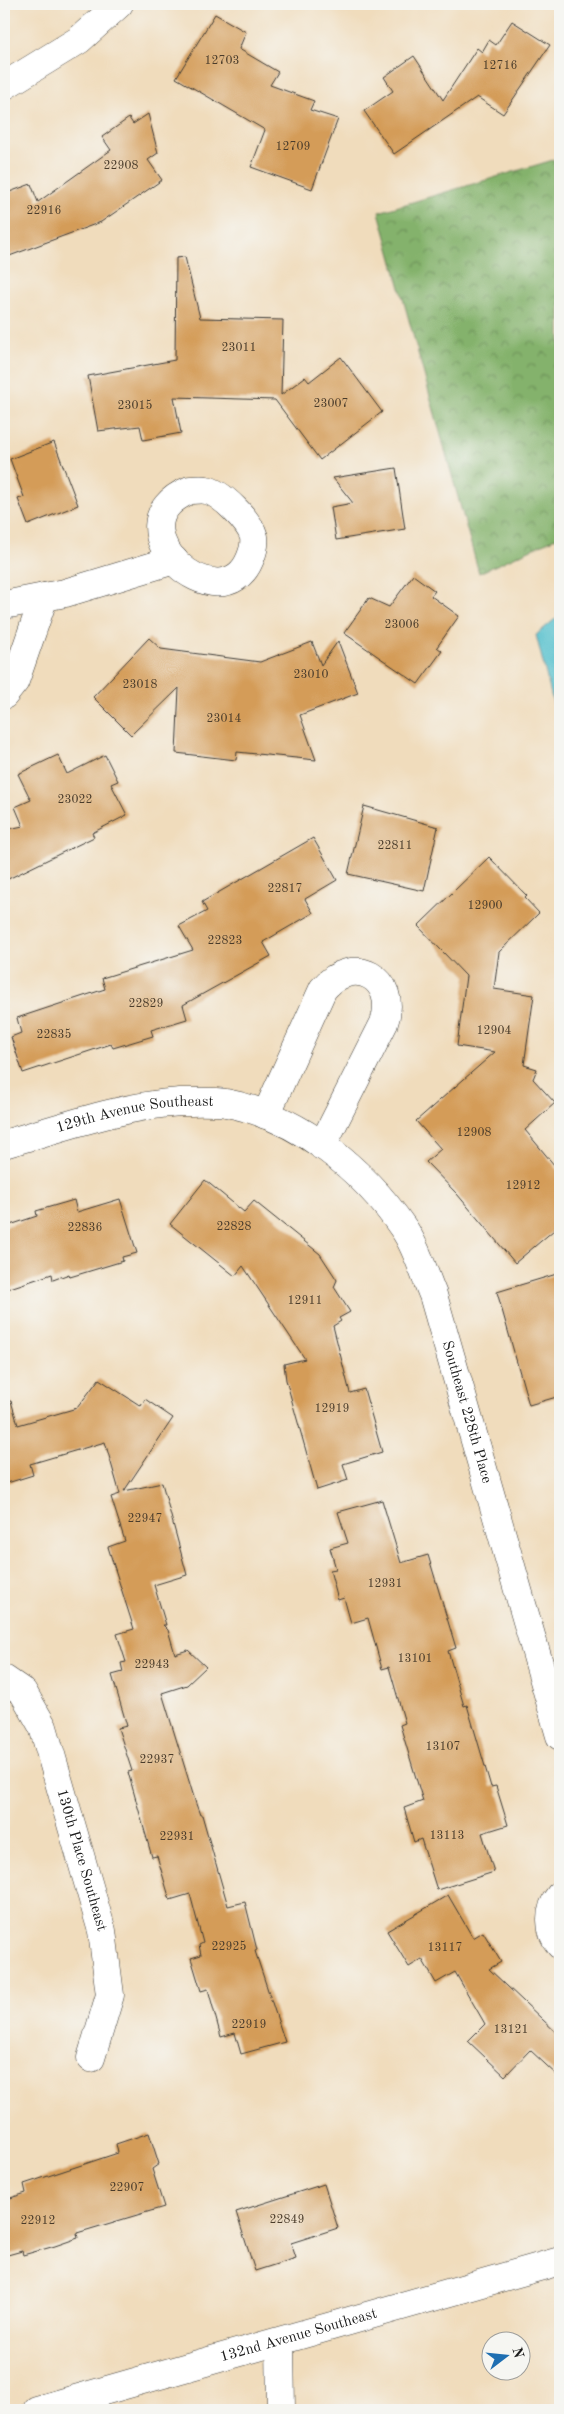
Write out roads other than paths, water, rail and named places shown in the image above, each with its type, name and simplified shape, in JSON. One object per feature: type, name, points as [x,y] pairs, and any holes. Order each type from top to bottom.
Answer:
[{"type":"street","points":[[4,86],[79,40],[119,4]]},
{"type":"street","points":[[4,605],[65,593],[174,560]]},
{"type":"street","points":[[4,695],[14,681],[44,597]]},
{"type":"street","points":[[266,1115],[323,989],[332,978],[344,972],[358,971],[370,975],[381,984],[387,996],[388,1010],[384,1023],[312,1139]]},
{"type":"street","name":"129th Avenue Southeast","points":[[4,1144],[132,1108],[180,1102],[224,1103],[266,1115],[312,1139]]},
{"type":"street","name":"Southeast 228th Place","points":[[312,1139],[365,1181],[405,1230],[433,1294],[560,1736]]},
{"type":"street","name":"130th Place Southeast","points":[[4,1679],[23,1692],[43,1727],[102,1931],[110,1995],[91,2058]]},
{"type":"street","points":[[560,1895],[556,1900],[551,1915],[552,1930],[560,1945]]},
{"type":"street","name":"132nd Avenue Southeast","points":[[37,2410],[560,2261]]},
{"type":"street","points":[[280,2342],[281,2410]]},
{"type":"water","points":[[560,615],[560,730],[536,635]]}]
